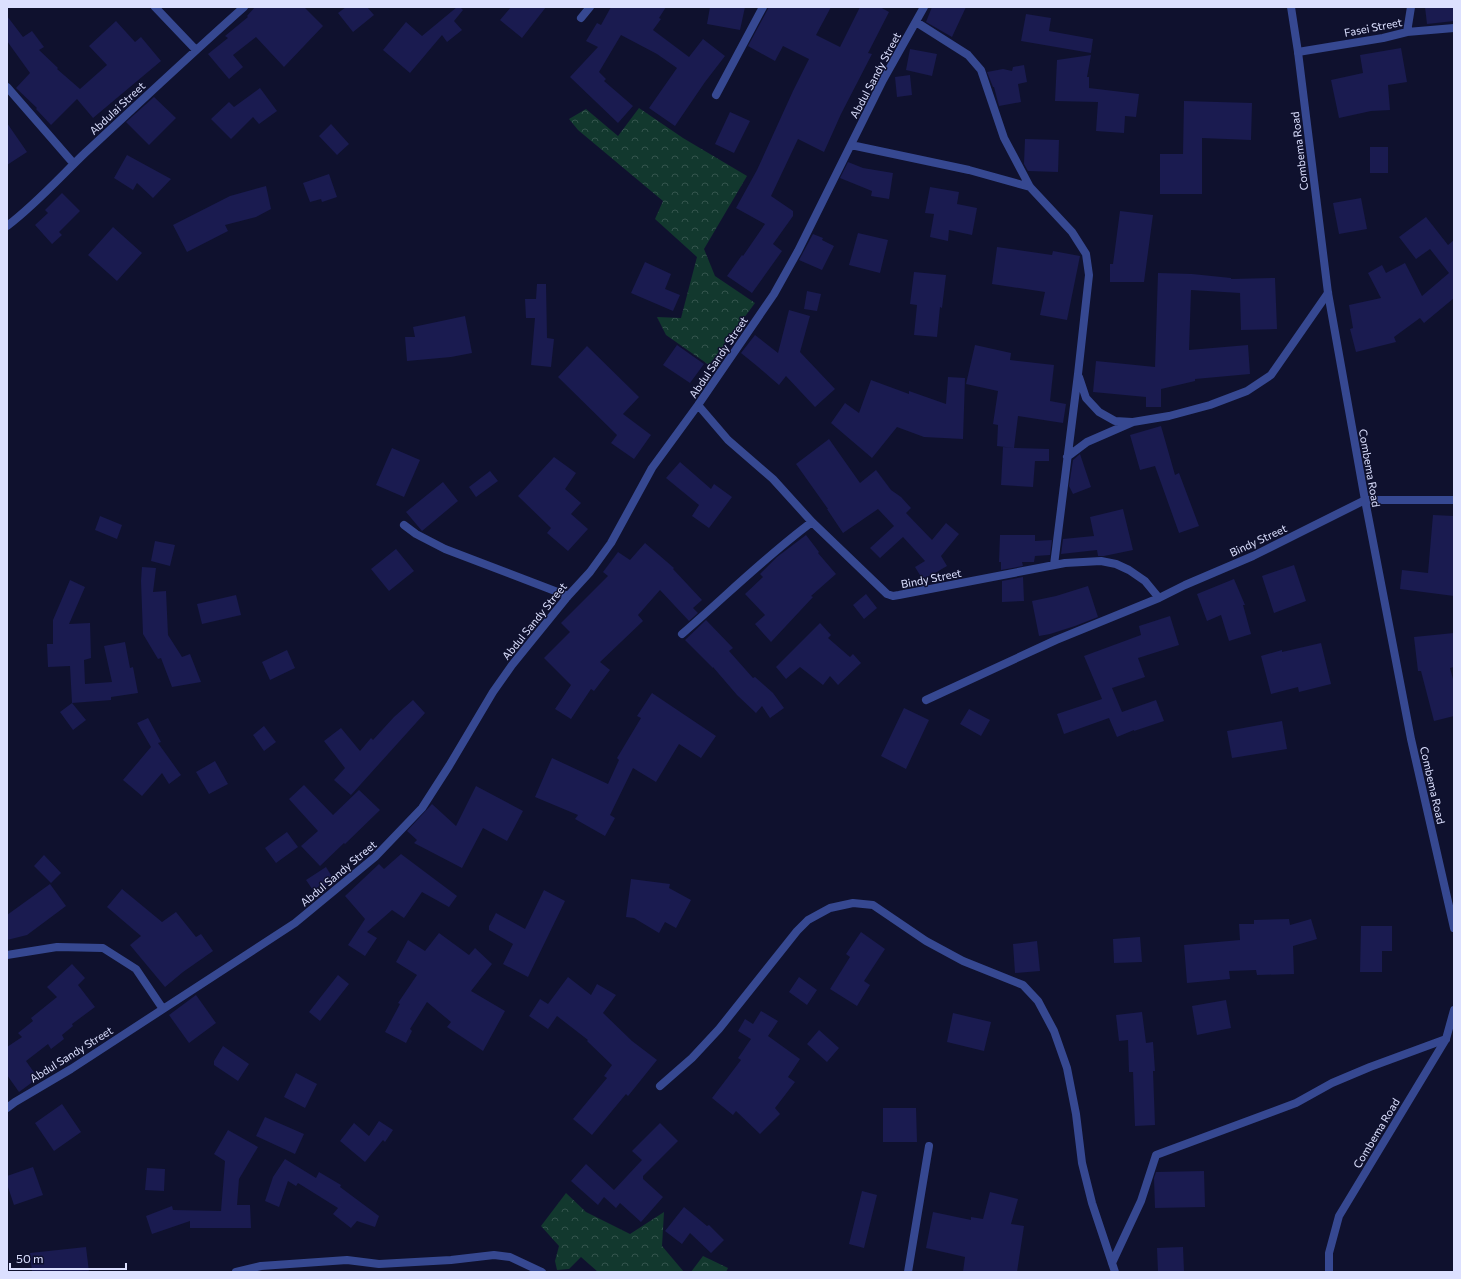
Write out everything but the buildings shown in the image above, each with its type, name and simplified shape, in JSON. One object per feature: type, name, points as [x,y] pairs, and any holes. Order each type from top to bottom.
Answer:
[{"type":"street","points":[[154,7],[196,50]]},
{"type":"street","name":"Abdulai Street","points":[[7,226],[52,187],[74,164],[244,7]]},
{"type":"street","points":[[580,18],[590,7]]},
{"type":"street","points":[[716,95],[763,7]]},
{"type":"street","name":"Abdul Sandy Street","points":[[7,1108],[71,1069],[295,923],[375,857],[393,840],[422,808],[449,766],[488,698],[512,665],[568,596],[590,572],[611,542],[652,468],[698,405],[774,294],[798,251],[883,80],[924,7]]},
{"type":"street","name":"Combema Road","points":[[1291,7],[1328,293],[1365,500],[1411,739],[1454,928]]},
{"type":"street","points":[[1407,32],[1411,7]]},
{"type":"street","points":[[916,22],[968,55],[981,70],[1004,138],[1030,187],[1072,232],[1086,254],[1088,275],[1078,374],[1054,565]]},
{"type":"street","name":"Fasei Street","points":[[1298,52],[1383,38],[1407,32],[1454,28]]},
{"type":"street","points":[[7,87],[74,164]]},
{"type":"street","points":[[851,145],[969,170],[1030,187]]},
{"type":"street","points":[[1078,374],[1086,398],[1098,412],[1115,421],[1133,422],[1170,416],[1210,405],[1247,391],[1271,374],[1328,293]]},
{"type":"street","name":"Bindy Street","points":[[698,405],[728,440],[773,480],[812,522],[887,594],[893,596],[1065,562],[1102,561],[1116,564],[1146,581],[1159,598]]},
{"type":"street","points":[[1067,457],[1087,442],[1133,422]]},
{"type":"street","points":[[1365,500],[1454,500]]},
{"type":"street","name":"Bindy Street","points":[[926,700],[1056,640],[1159,598],[1185,585],[1253,556],[1365,500]]},
{"type":"street","points":[[682,634],[739,585],[767,558],[812,522]]},
{"type":"street","points":[[404,525],[416,534],[445,549],[568,596]]},
{"type":"street","points":[[660,1086],[692,1058],[719,1029],[797,931],[808,920],[830,908],[853,903],[872,905],[926,941],[963,961],[1023,986],[1038,1001],[1054,1031],[1067,1068],[1076,1114],[1082,1163],[1092,1203],[1115,1272]]},
{"type":"street","points":[[7,955],[57,947],[103,948],[136,969],[163,1009]]},
{"type":"street","name":"Combema Road","points":[[1329,1272],[1329,1253],[1339,1216],[1446,1039],[1454,1010]]},
{"type":"street","points":[[1112,1263],[1141,1201],[1156,1155],[1296,1103],[1332,1083],[1370,1066],[1446,1039]]},
{"type":"street","points":[[908,1272],[929,1146]]},
{"type":"street","points":[[236,1272],[261,1266],[347,1260],[379,1264],[451,1260],[494,1255],[510,1258],[542,1272]]},
{"type":"green space","points":[[639,108],[683,138],[747,176],[704,249],[715,276],[755,303],[709,365],[666,335],[657,317],[681,318],[697,257],[655,219],[663,201],[578,130],[569,119],[586,109],[618,136]]},
{"type":"green space","points":[[566,1193],[586,1212],[630,1234],[664,1212],[662,1246],[684,1272],[598,1272],[581,1257],[569,1269],[557,1270],[555,1261],[559,1246],[541,1226]]},
{"type":"green space","points":[[703,1256],[728,1268],[726,1272],[691,1272]]}]
